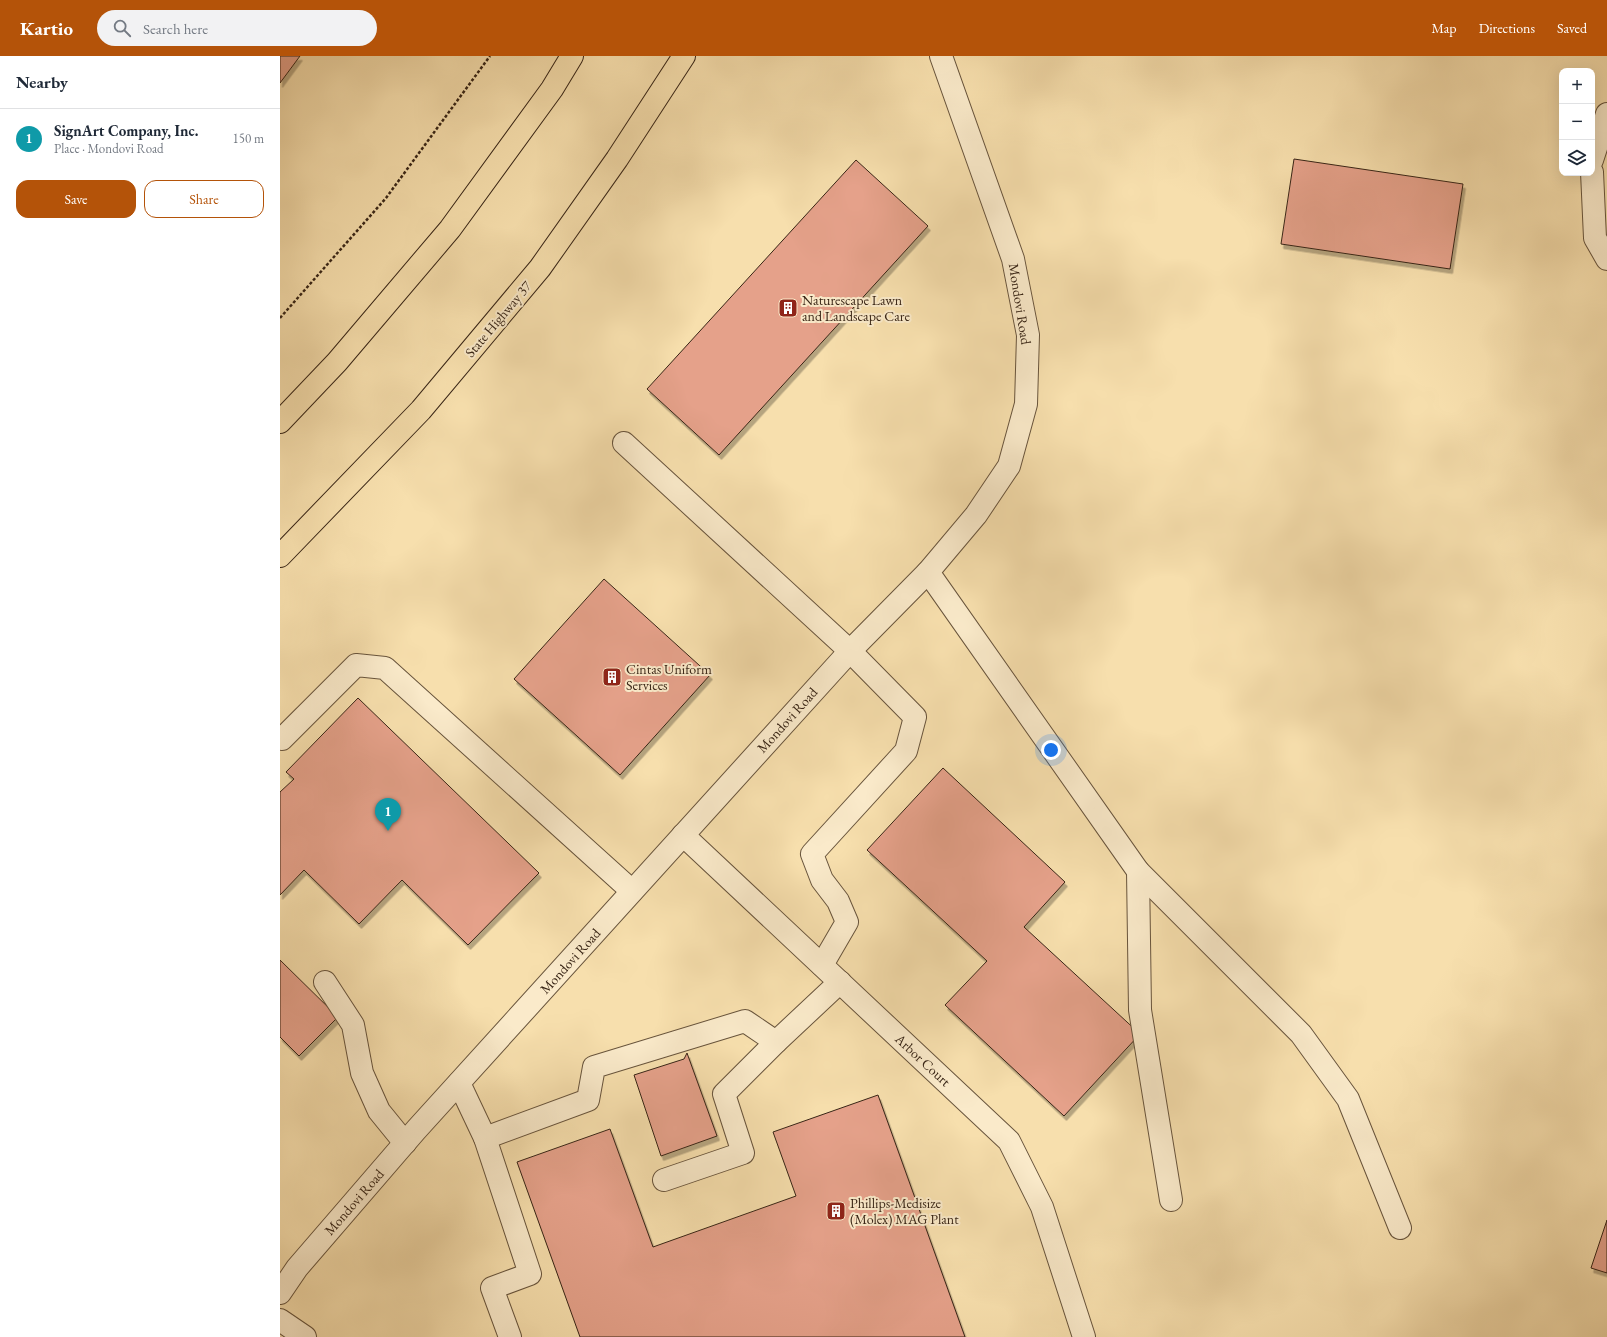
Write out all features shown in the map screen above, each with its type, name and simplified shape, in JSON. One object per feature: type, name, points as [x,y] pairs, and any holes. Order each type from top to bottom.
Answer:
[{"type":"main road","points":[[280,422],[337,362],[450,229],[552,88],[572,56]]},
{"type":"main road","name":"State Highway 37","points":[[280,556],[421,410],[540,268],[617,159],[684,56]]},
{"type":"street","name":"Mondovi Road","points":[[280,1293],[297,1268],[405,1143],[850,651],[928,572],[976,515],[1009,466],[1026,404],[1028,335],[1013,259],[941,56]]},
{"type":"street","points":[[1595,151],[1607,114]]},
{"type":"street","points":[[1592,176],[1595,238],[1607,259]]},
{"type":"street","points":[[624,443],[850,651],[915,717],[906,751],[812,854],[822,880],[838,900],[847,922],[822,965]]},
{"type":"street","points":[[928,572],[1138,871],[1305,1040],[1348,1099],[1400,1228]]},
{"type":"street","points":[[282,739],[356,666],[385,668],[632,891]]},
{"type":"street","name":"Arbor Court","points":[[683,835],[1009,1141],[1042,1207],[1084,1337]]},
{"type":"street","points":[[1138,871],[1140,1010],[1170,1200]]},
{"type":"street","points":[[325,982],[353,1025],[362,1073],[379,1111],[405,1143]]},
{"type":"street","points":[[664,1180],[743,1153],[724,1094],[776,1042],[840,982]]},
{"type":"street","points":[[485,1138],[588,1100],[594,1067],[745,1021],[776,1042]]},
{"type":"street","points":[[459,1083],[485,1138],[530,1274],[492,1288],[510,1337]]},
{"type":"street","points":[[280,1320],[305,1337]]},
{"type":"path","points":[[280,318],[386,198],[490,56]]},
{"type":"building","points":[[280,56],[300,56],[280,83]]},
{"type":"building","points":[[1294,159],[1463,184],[1450,269],[1281,244]]},
{"type":"building","name":"Naturescape Lawn and Landscape Care","points":[[856,160],[928,226],[719,455],[647,389]]},
{"type":"building","name":"Cintas Uniform Services","points":[[604,579],[710,675],[620,775],[514,679]]},
{"type":"building","points":[[358,698],[539,873],[468,945],[402,880],[359,924],[304,870],[280,895],[280,792],[294,779],[286,772]]},
{"type":"building","points":[[943,768],[1065,882],[1024,927],[1140,1034],[1064,1116],[945,1005],[987,961],[867,850]]},
{"type":"building","points":[[280,960],[338,1017],[299,1056],[280,1037]]},
{"type":"building","points":[[687,1053],[717,1136],[661,1156],[634,1075],[684,1059]]},
{"type":"building","name":"Phillips-Medisize (Molex) MAG Plant","points":[[878,1095],[965,1337],[580,1337],[517,1162],[610,1129],[653,1247],[796,1196],[773,1132]]},
{"type":"building","points":[[1607,1220],[1607,1273],[1591,1268]]},
{"type":"place","name":"Naturescape Lawn and Landscape Care","points":[[788,308]]},
{"type":"place","name":"Cintas Uniform Services","points":[[612,677]]},
{"type":"place","name":"SignArt Company, Inc.","points":[[388,831]]},
{"type":"place","name":"Phillips-Medisize (Molex) MAG Plant","points":[[836,1211]]}]
